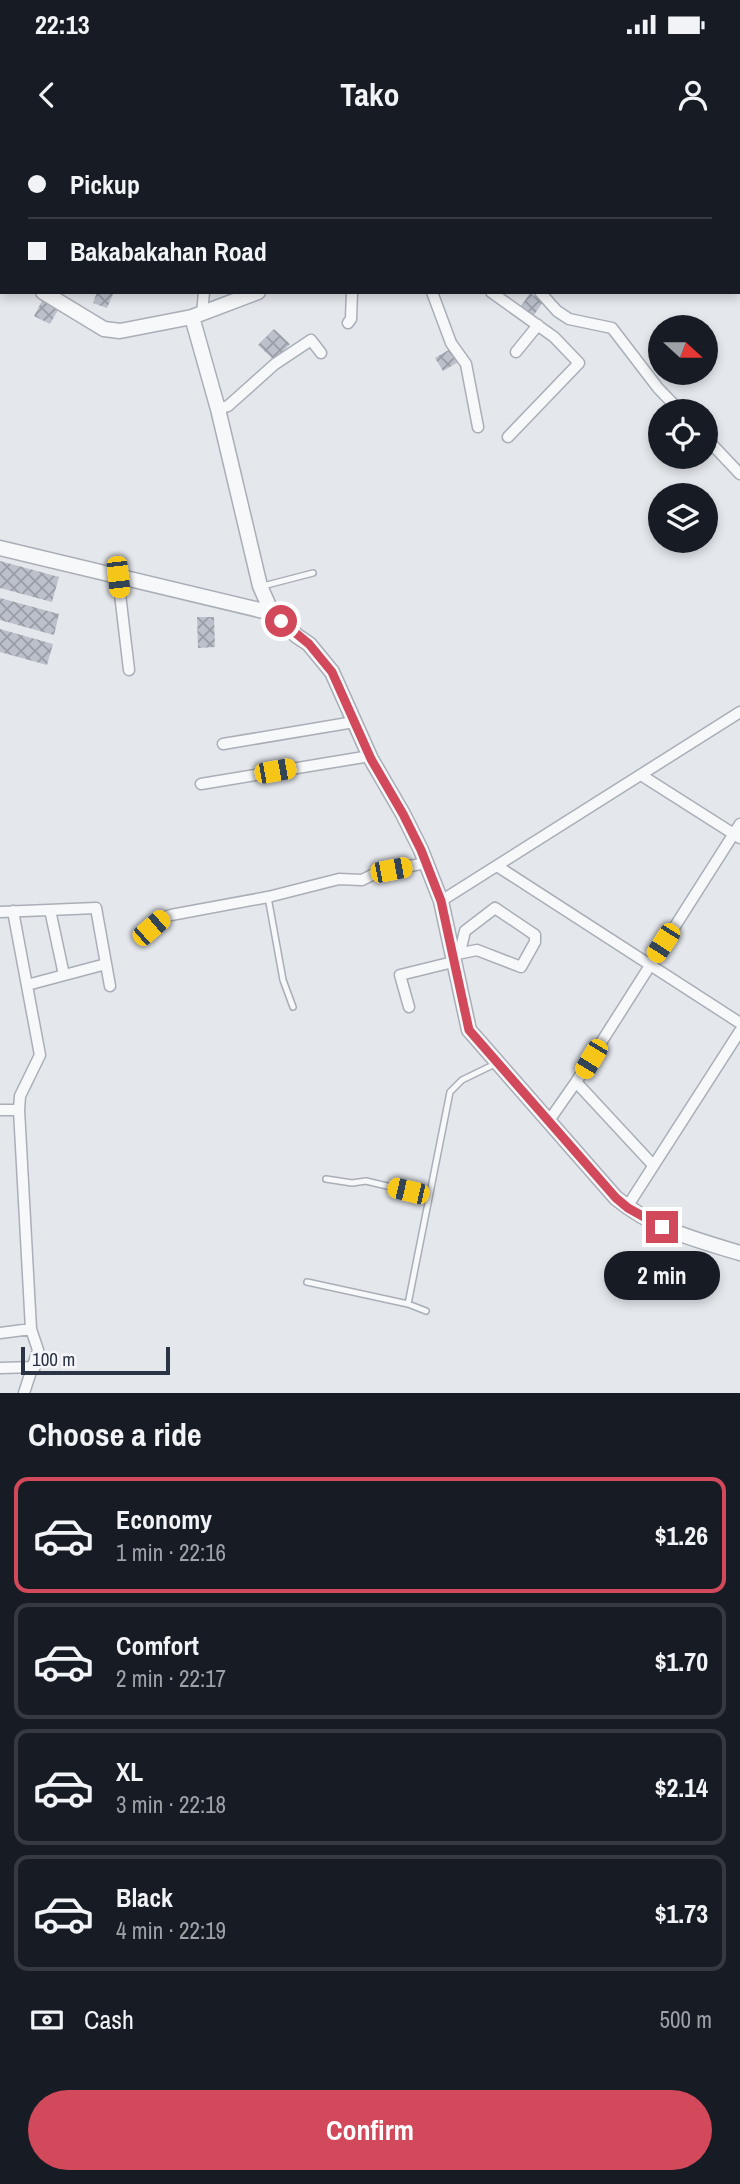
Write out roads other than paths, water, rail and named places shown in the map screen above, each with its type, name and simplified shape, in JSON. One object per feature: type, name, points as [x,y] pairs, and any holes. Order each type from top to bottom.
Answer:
[{"type":"street","points":[[46,294],[104,329],[120,331],[197,315],[253,294]]},
{"type":"street","points":[[203,294],[197,315],[260,586],[272,613],[309,644],[332,672],[370,755],[403,814],[441,901],[469,1030],[548,1122],[628,1208],[675,1233],[740,1253]]},
{"type":"street","points":[[348,323],[351,319],[352,294]]},
{"type":"street","points":[[433,294],[451,343],[466,364],[478,427]]},
{"type":"street","points":[[494,294],[554,337],[579,363],[508,437]]},
{"type":"street","points":[[542,294],[557,311],[569,319],[612,328],[669,399]]},
{"type":"street","points":[[516,352],[538,325]]},
{"type":"street","points":[[218,409],[228,406],[275,364],[311,340],[321,353]]},
{"type":"street","points":[[718,451],[740,474]]},
{"type":"street","points":[[0,548],[272,613]]},
{"type":"street","points":[[118,577],[129,670]]},
{"type":"street","points":[[441,901],[740,712]]},
{"type":"street","points":[[223,744],[354,722]]},
{"type":"street","points":[[201,784],[370,755]]},
{"type":"street","points":[[641,775],[737,836]]},
{"type":"street","points":[[548,1122],[649,965],[737,836],[740,824]]},
{"type":"street","points":[[151,928],[171,915],[268,897],[339,879],[362,880],[378,872],[426,863]]},
{"type":"street","points":[[497,866],[740,1023]]},
{"type":"street","points":[[0,912],[96,908],[110,986]]},
{"type":"street","points":[[409,1007],[400,975],[477,950],[521,967],[536,942],[535,935],[495,908],[465,931],[455,956]]},
{"type":"street","points":[[50,910],[64,975]]},
{"type":"street","points":[[13,911],[40,1055],[20,1096],[19,1110],[31,1329],[38,1350],[24,1393]]},
{"type":"street","points":[[27,985],[106,964]]},
{"type":"street","points":[[628,1208],[740,1031]]},
{"type":"street","points":[[576,1082],[653,1166]]},
{"type":"street","points":[[0,1110],[19,1110]]},
{"type":"street","points":[[0,1333],[31,1329]]},
{"type":"street","points":[[0,1368],[34,1367]]},
{"type":"lane","points":[[260,586],[313,573]]},
{"type":"lane","points":[[268,897],[283,980],[293,1007]]},
{"type":"lane","points":[[408,1304],[450,1092],[462,1080],[498,1063]]},
{"type":"lane","points":[[326,1179],[352,1183],[366,1181],[429,1196]]},
{"type":"lane","points":[[307,1282],[408,1304],[426,1311]]}]
